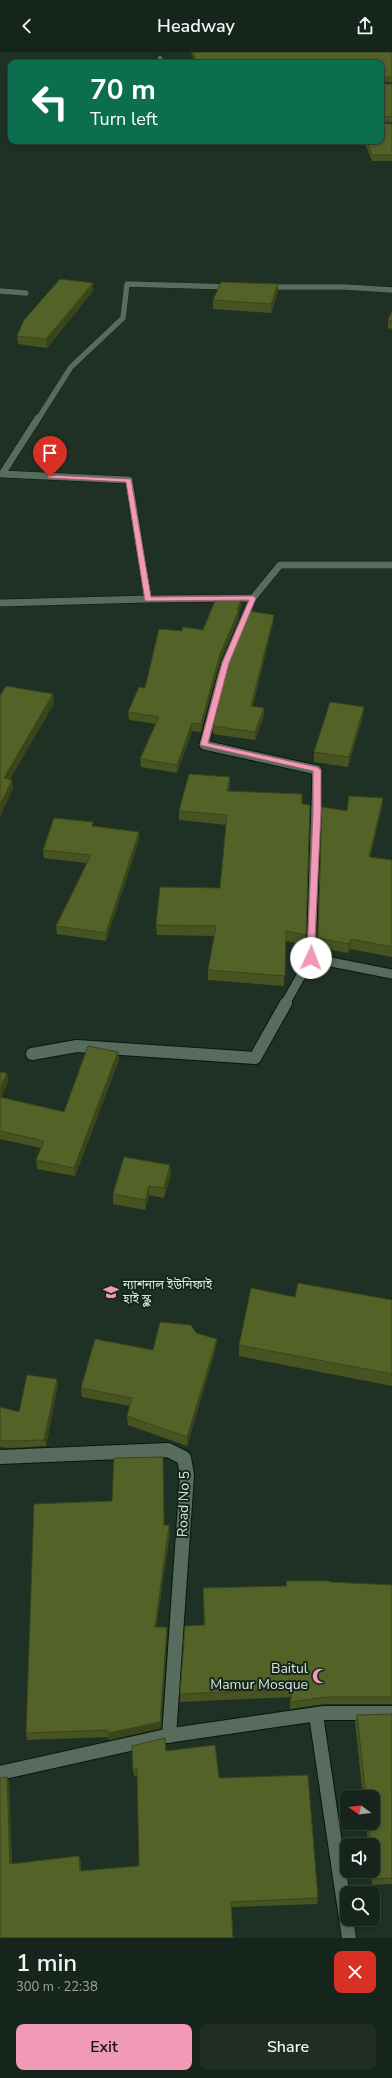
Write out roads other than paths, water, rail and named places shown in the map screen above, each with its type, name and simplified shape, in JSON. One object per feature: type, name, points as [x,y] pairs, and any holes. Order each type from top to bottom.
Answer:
[{"type":"street","points":[[148,599],[129,480],[2,474],[71,367],[123,318],[127,284],[237,287]]},
{"type":"street","points":[[259,287],[345,287],[392,290]]},
{"type":"street","points":[[0,291],[26,294]]},
{"type":"street","points":[[32,1054],[77,1046],[255,1058],[311,958],[317,812],[317,770],[204,745],[225,663],[253,598],[280,565],[392,565]]},
{"type":"street","points":[[0,603],[253,598]]},
{"type":"street","points":[[311,958],[392,974]]},
{"type":"street","name":"Road No 5","points":[[0,1457],[168,1450],[184,1458],[187,1474],[169,1736]]},
{"type":"street","points":[[0,1773],[169,1736],[316,1715],[392,1713]]},
{"type":"street","points":[[316,1715],[349,1938]]},
{"type":"place","name":"ন্যাশনাল ইউনিফাই হাই স্কুল","points":[[111,1292]]},
{"type":"place","name":"Baitul Mamur Mosque","points":[[320,1676]]}]
